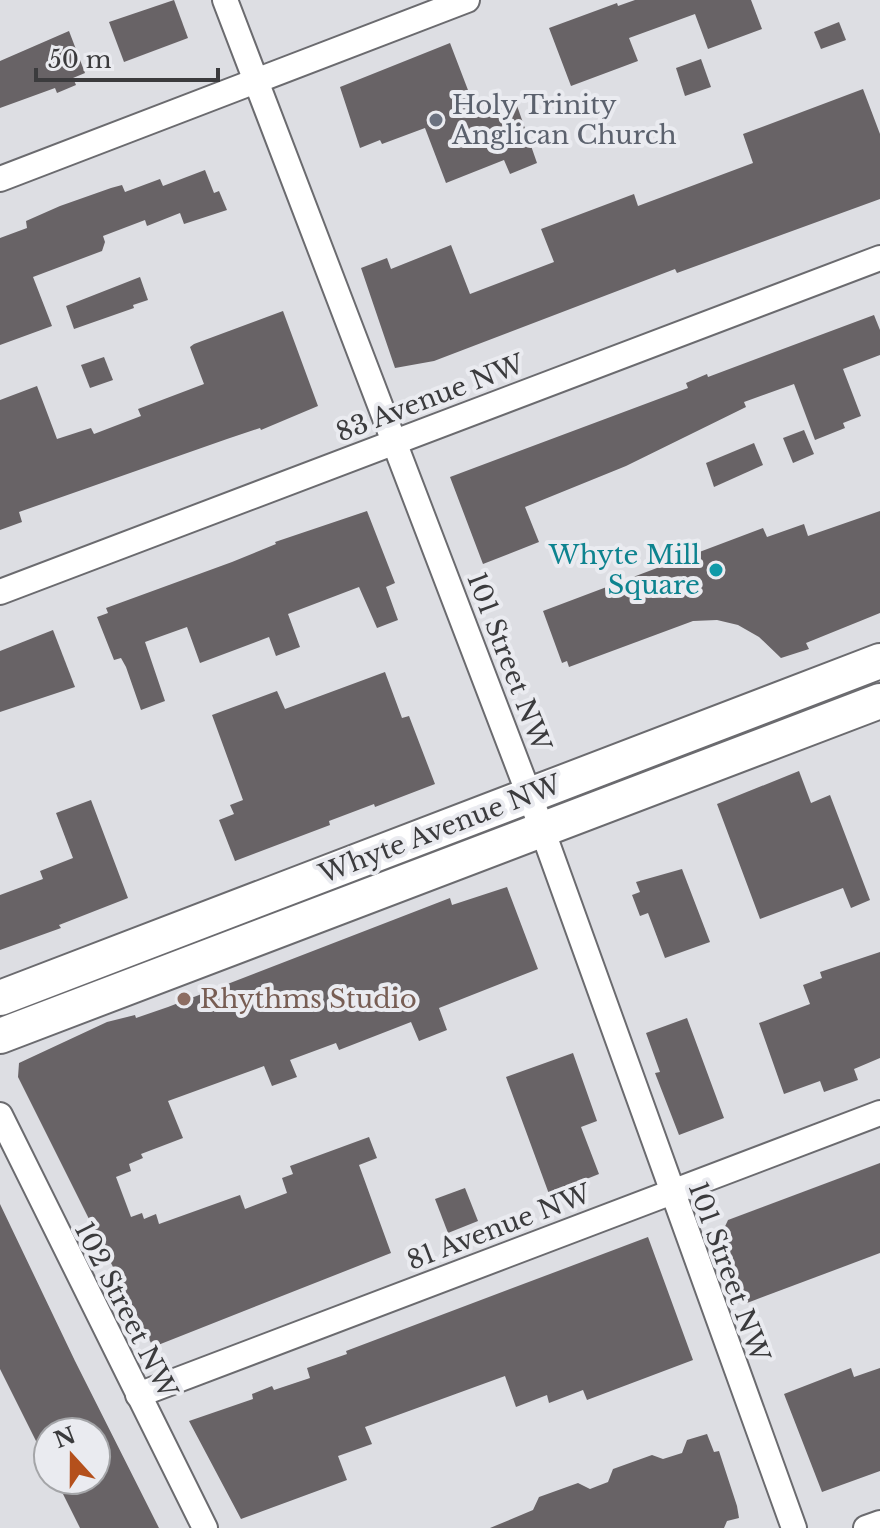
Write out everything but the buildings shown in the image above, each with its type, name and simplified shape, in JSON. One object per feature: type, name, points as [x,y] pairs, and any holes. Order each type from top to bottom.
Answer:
[{"type":"main road","name":"Whyte Avenue NW","points":[[0,998],[880,661]]},
{"type":"main road","name":"Whyte Avenue NW","points":[[0,1036],[880,701]]},
{"type":"street","name":"101 Street NW","points":[[225,0],[529,795],[794,1528]]},
{"type":"street","points":[[0,179],[467,0]]},
{"type":"street","name":"83 Avenue NW","points":[[0,592],[880,258]]},
{"type":"street","name":"81 Avenue NW","points":[[138,1395],[880,1113]]},
{"type":"street","name":"102 Street NW","points":[[0,1115],[205,1528]]},
{"type":"street","points":[[866,1528],[880,1523]]},
{"type":"place","name":"Holy Trinity Anglican Church","points":[[436,120]]},
{"type":"place","name":"Whyte Mill Square","points":[[716,570]]},
{"type":"place","name":"Rhythms Studio","points":[[184,999]]}]
